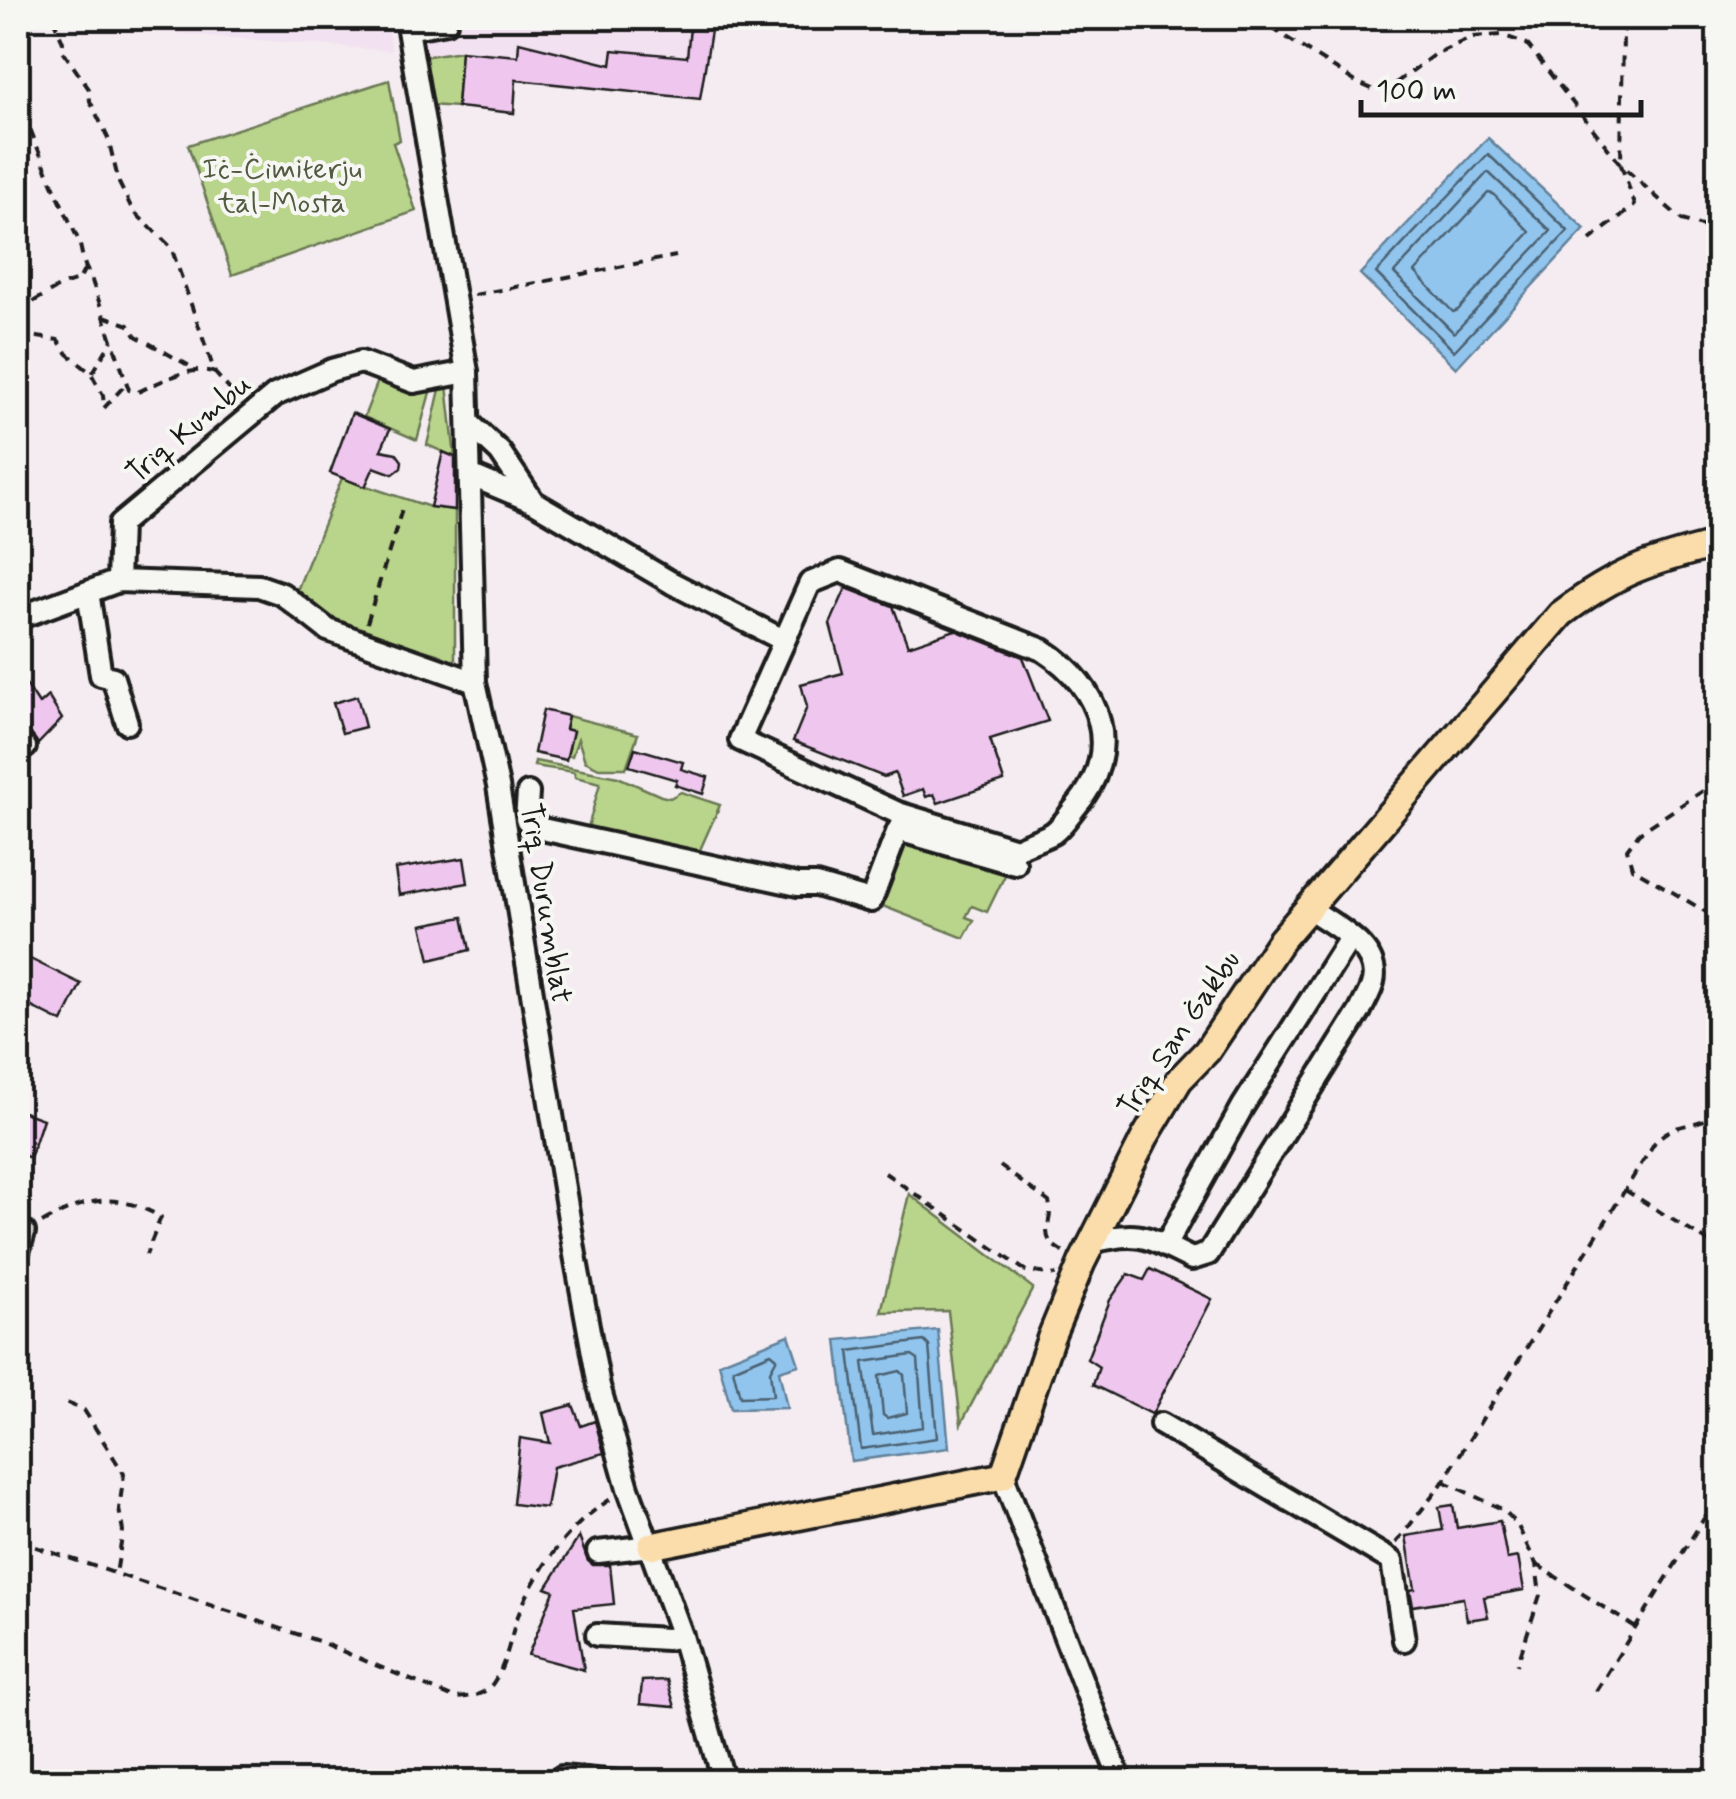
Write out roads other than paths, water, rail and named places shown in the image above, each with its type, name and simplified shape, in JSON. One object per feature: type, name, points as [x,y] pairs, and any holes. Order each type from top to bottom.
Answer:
[{"type":"main road","name":"Triq San Ġakbu","points":[[1003,1476],[1051,1337],[1083,1261],[1145,1137],[1178,1080],[1207,1050],[1281,940],[1560,614],[1600,585],[1638,566],[1718,544]]},
{"type":"main road","points":[[651,1546],[1003,1476]]},
{"type":"street","points":[[407,23],[433,26],[446,22],[446,18]]},
{"type":"street","name":"Triq Durumblat","points":[[407,23],[467,372],[475,682],[498,786],[599,1386],[628,1488],[682,1636],[724,1782]]},
{"type":"street","name":"Triq Kumbu","points":[[118,581],[120,524],[275,395],[332,370],[362,362],[414,382],[467,372]]},
{"type":"street","points":[[469,422],[500,452],[534,502]]},
{"type":"street","points":[[472,476],[534,502],[672,583],[783,640]]},
{"type":"street","points":[[840,571],[1043,650],[1066,664],[1092,698],[1102,734],[1099,770],[1083,799],[1055,832],[1016,848],[898,813],[740,740],[783,640],[810,583],[840,571]]},
{"type":"street","points":[[18,618],[118,581],[267,587],[328,630],[475,682]]},
{"type":"street","points":[[88,592],[101,676],[112,678],[128,722]]},
{"type":"street","points":[[528,793],[526,819],[533,827],[798,885],[816,885],[871,900],[898,830],[1015,864]]},
{"type":"street","points":[[1083,1261],[1126,1234],[1143,1235],[1192,1259],[1208,1254],[1360,1011],[1373,982],[1374,964],[1361,946],[1308,908]]},
{"type":"street","points":[[1165,1246],[1243,1106],[1350,938]]},
{"type":"street","points":[[1161,1424],[1392,1561],[1404,1640]]},
{"type":"street","points":[[1003,1476],[1121,1782]]},
{"type":"street","points":[[598,1552],[651,1546]]},
{"type":"street","points":[[597,1635],[667,1639],[682,1636]]},
{"type":"street","points":[[558,1782],[562,1776],[617,1782]]},
{"type":"water","points":[[1488,138],[1585,229],[1456,368],[1360,274]]},
{"type":"water","points":[[938,1330],[949,1448],[851,1461],[837,1340]]},
{"type":"water","points":[[789,1335],[799,1365],[779,1371],[787,1408],[731,1409],[719,1363]]},
{"type":"park label","name":"Iċ-Ċimiterju tal-Mosta","points":[[282,185]]}]
